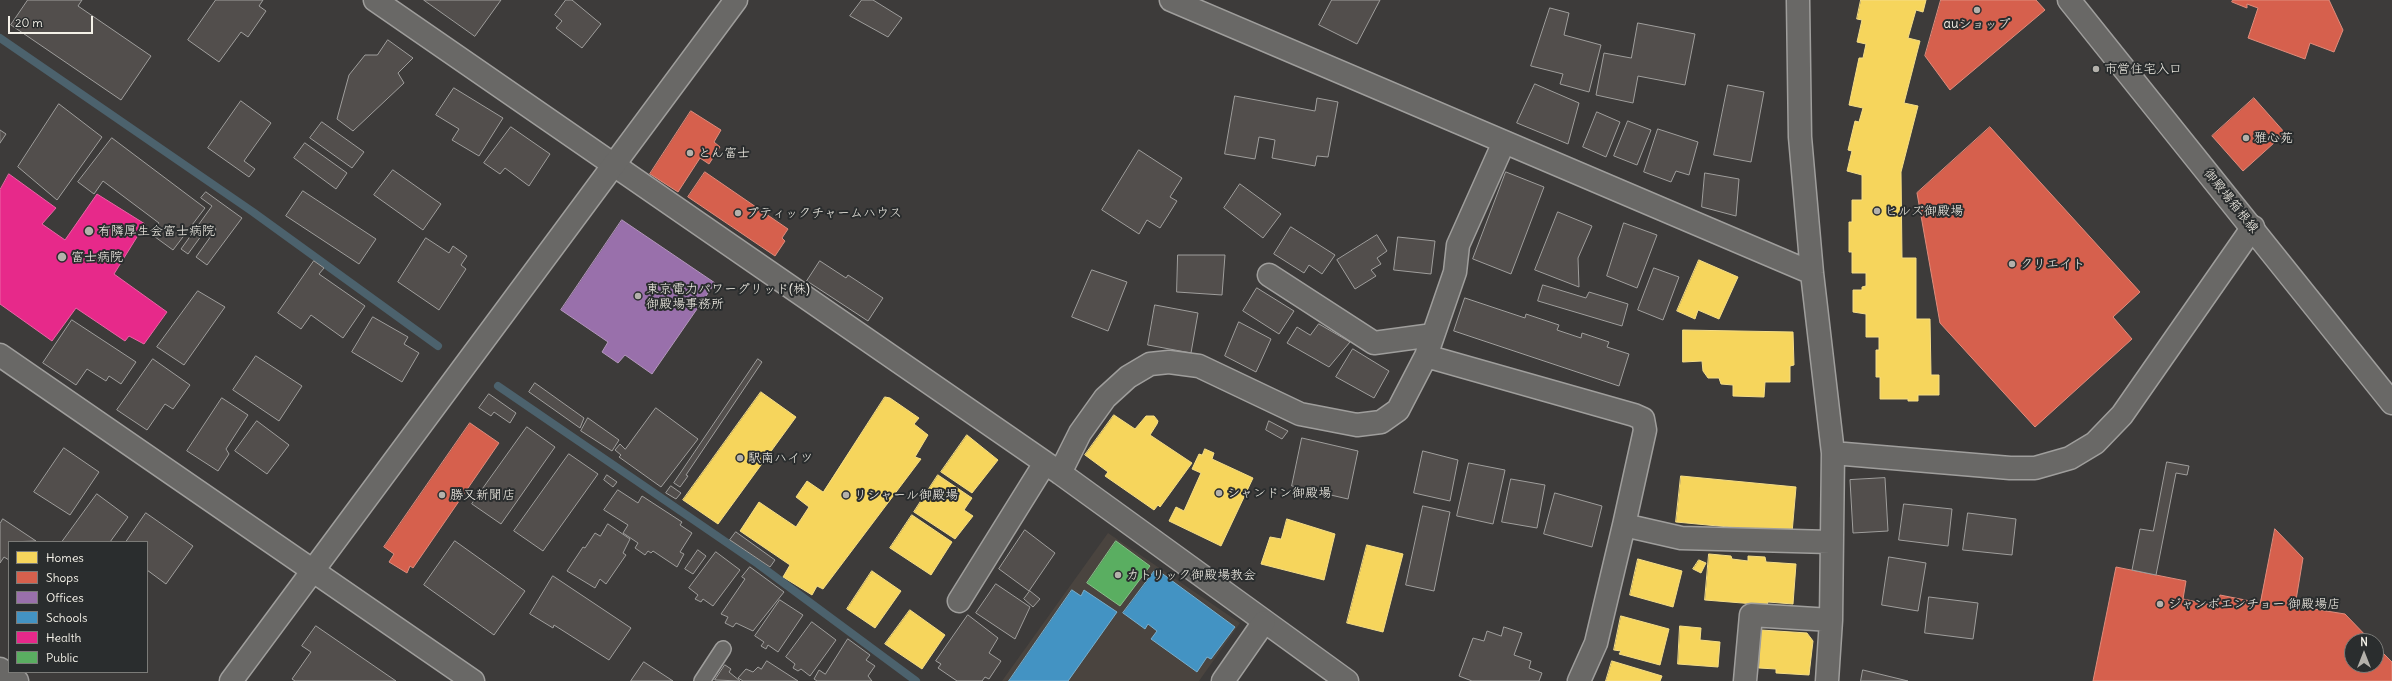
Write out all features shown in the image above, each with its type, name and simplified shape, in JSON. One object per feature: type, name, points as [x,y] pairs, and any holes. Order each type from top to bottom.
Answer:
[{"type":"street","points":[[375,0],[613,166],[1053,468],[1347,681]]},
{"type":"street","points":[[231,681],[736,0]]},
{"type":"street","points":[[1171,0],[1812,273]]},
{"type":"street","points":[[1798,0],[1800,137],[1812,273],[1832,453],[1830,542],[1831,620],[1827,681]]},
{"type":"street","name":"御殿場箱根線","points":[[2069,0],[2253,227],[2392,403]]},
{"type":"street","points":[[959,601],[1053,468],[1105,398],[1128,377],[1150,364],[1169,362],[1199,366],[1300,414],[1357,425],[1381,422],[1398,410],[1426,356],[1455,272],[1458,245],[1504,142]]},
{"type":"street","points":[[1832,453],[2010,468],[2035,468],[2070,458],[2094,443],[2122,415],[2253,227]]},
{"type":"street","points":[[1269,275],[1374,343],[1433,335]]},
{"type":"street","points":[[0,355],[473,681]]},
{"type":"street","points":[[1426,356],[1634,415],[1643,419],[1645,430],[1596,643],[1579,681]]},
{"type":"street","points":[[1624,525],[1681,538],[1830,542]]},
{"type":"street","points":[[1745,681],[1751,616],[1831,620]]},
{"type":"street","points":[[1223,681],[1264,622]]},
{"type":"street","points":[[0,669],[17,681]]},
{"type":"lane","points":[[702,681],[723,649]]},
{"type":"shaded area","points":[[1108,533],[1240,623],[1199,681],[1002,681]]},
{"type":"building: Homes","name":"ヒルズ御殿場","points":[[1861,0],[1926,0],[1923,12],[1916,10],[1908,38],[1920,41],[1904,103],[1918,106],[1901,172],[1902,258],[1916,258],[1916,319],[1930,319],[1931,375],[1939,375],[1939,395],[1918,395],[1918,401],[1908,401],[1908,399],[1880,399],[1880,377],[1876,377],[1876,350],[1879,350],[1879,337],[1866,337],[1866,314],[1853,312],[1853,290],[1862,290],[1862,287],[1866,286],[1866,273],[1852,273],[1852,252],[1849,252],[1849,222],[1852,222],[1852,200],[1862,200],[1862,175],[1847,171],[1852,151],[1848,150],[1855,121],[1859,122],[1863,108],[1849,105],[1859,58],[1863,58],[1866,44],[1857,42],[1862,20],[1857,19]]},
{"type":"building: Homes","points":[[1699,260],[1738,277],[1719,319],[1698,310],[1695,319],[1677,311]]},
{"type":"building: Homes","points":[[1683,330],[1793,332],[1794,365],[1790,366],[1790,382],[1765,382],[1764,397],[1733,396],[1733,385],[1721,384],[1719,378],[1708,378],[1703,371],[1702,361],[1683,362]]},
{"type":"building: Homes","name":"駅南ハイツ","points":[[761,392],[796,417],[718,524],[683,500]]},
{"type":"building: Homes","name":"リシャール御殿場","points":[[885,397],[890,398],[919,418],[914,424],[928,435],[915,457],[921,459],[823,589],[817,586],[812,595],[783,577],[790,565],[740,531],[759,502],[796,527],[809,507],[796,497],[807,481],[823,492]]},
{"type":"building: Homes","points":[[1114,415],[1135,429],[1146,416],[1154,416],[1158,421],[1150,435],[1192,463],[1160,507],[1158,505],[1154,510],[1105,476],[1108,472],[1085,455]]},
{"type":"building: Homes","points":[[967,435],[998,460],[972,493],[941,472]]},
{"type":"building: Homes","name":"シャンドン御殿場","points":[[1205,449],[1214,453],[1212,459],[1253,478],[1221,546],[1169,521],[1176,507],[1184,511],[1201,473],[1192,469],[1199,454],[1202,455]]},
{"type":"building: Homes","points":[[938,475],[972,498],[964,510],[973,516],[955,539],[914,512]]},
{"type":"building: Homes","points":[[1681,476],[1796,487],[1792,533],[1676,522]]},
{"type":"building: Homes","points":[[912,515],[952,542],[931,575],[890,548]]},
{"type":"building: Homes","points":[[1287,519],[1335,534],[1324,580],[1261,564],[1270,537],[1281,539]]},
{"type":"building: Homes","points":[[1367,545],[1403,554],[1383,632],[1347,623]]},
{"type":"building: Homes","points":[[1709,554],[1731,556],[1732,559],[1748,561],[1748,556],[1765,557],[1766,562],[1796,564],[1793,604],[1768,602],[1767,605],[1705,600]]},
{"type":"building: Homes","points":[[1638,559],[1682,571],[1673,607],[1630,595]]},
{"type":"building: Homes","points":[[1699,560],[1706,563],[1701,573],[1693,569]]},
{"type":"building: Homes","points":[[872,571],[901,591],[875,628],[847,609]]},
{"type":"building: Homes","points":[[910,610],[945,635],[922,669],[885,644]]},
{"type":"building: Homes","points":[[1621,616],[1669,629],[1660,665],[1619,654],[1621,651],[1614,650]]},
{"type":"building: Homes","points":[[1680,626],[1701,628],[1700,640],[1720,642],[1718,667],[1678,664]]},
{"type":"building: Homes","points":[[1761,630],[1807,633],[1813,641],[1809,675],[1776,673],[1776,669],[1759,668]]},
{"type":"building: Homes","points":[[1612,661],[1662,676],[1660,681],[1606,681]]},
{"type":"building: Shops","points":[[1941,0],[2036,0],[2045,10],[1950,90],[1925,56]]},
{"type":"building: Shops","points":[[2233,0],[2329,0],[2343,30],[2334,52],[2310,43],[2305,59],[2248,38],[2258,8],[2247,4],[2247,8],[2232,2]]},
{"type":"building: Shops","points":[[2254,98],[2285,133],[2243,171],[2212,136]]},
{"type":"building: Shops","name":"とん富士","points":[[691,111],[721,130],[714,142],[720,147],[709,164],[700,158],[678,192],[650,174]]},
{"type":"building: Shops","points":[[1990,127],[2140,292],[2113,317],[2132,339],[2035,427],[1940,323],[1917,193]]},
{"type":"building: Shops","name":"ブティックチャームハウス","points":[[705,172],[788,229],[782,238],[785,241],[775,256],[688,197]]},
{"type":"building: Shops","name":"勝又新聞店","points":[[470,423],[499,443],[413,568],[410,566],[407,573],[389,562],[394,554],[384,547]]},
{"type":"building: Shops","name":"ジャンボエンチョー 御殿場店","points":[[2275,529],[2303,558],[2295,606],[2345,614],[2363,633],[2344,633],[2344,673],[2384,673],[2384,654],[2392,662],[2392,681],[2093,681],[2116,567],[2186,581],[2183,599],[2217,606],[2220,595],[2260,603]]},
{"type":"building: Offices","name":"東京電力パワーグリッド(株) 御殿場事務所","points":[[622,220],[715,283],[652,374],[625,355],[618,363],[602,352],[608,342],[561,310]]},
{"type":"building: Schools","points":[[1156,569],[1235,627],[1211,659],[1207,657],[1197,672],[1151,639],[1157,631],[1148,624],[1145,629],[1123,613]]},
{"type":"building: Schools","points":[[1072,590],[1081,596],[1084,590],[1117,612],[1068,681],[1009,681]]},
{"type":"building: Health","name":"富士病院","points":[[9,174],[56,208],[42,224],[65,240],[97,194],[145,224],[114,274],[167,312],[144,344],[129,336],[125,341],[76,308],[52,341],[0,304],[0,190]]},
{"type":"building: Public","points":[[1116,541],[1150,566],[1120,606],[1087,583]]},
{"type":"building: Other","points":[[28,0],[82,0],[78,6],[151,56],[121,100],[11,25]]},
{"type":"building: Other","points":[[216,0],[263,0],[259,6],[266,11],[248,37],[241,32],[219,62],[188,40]]},
{"type":"building: Other","points":[[424,0],[501,0],[475,36]]},
{"type":"building: Other","points":[[566,0],[572,0],[601,24],[582,48],[556,28],[562,21],[555,15]]},
{"type":"building: Other","points":[[862,0],[873,0],[902,18],[888,37],[850,16]]},
{"type":"building: Other","points":[[1332,0],[1380,0],[1357,44],[1319,25]]},
{"type":"building: Other","points":[[1550,8],[1569,13],[1564,35],[1601,45],[1589,92],[1560,84],[1563,74],[1531,66]]},
{"type":"building: Other","points":[[1638,23],[1695,34],[1685,85],[1638,76],[1633,103],[1596,95],[1604,53],[1631,58]]},
{"type":"building: Other","points":[[388,40],[413,58],[398,73],[404,83],[353,131],[337,119],[349,75],[365,55],[377,55]]},
{"type":"building: Other","points":[[1535,84],[1579,103],[1568,144],[1517,123]]},
{"type":"building: Other","points":[[1728,85],[1764,92],[1751,162],[1714,155]]},
{"type":"building: Other","points":[[454,88],[503,118],[479,156],[452,140],[459,129],[436,115]]},
{"type":"building: Other","points":[[1235,96],[1315,111],[1317,98],[1338,102],[1328,157],[1317,156],[1315,166],[1272,158],[1275,140],[1259,137],[1255,159],[1225,154]]},
{"type":"building: Other","points":[[241,101],[271,123],[244,161],[255,169],[249,177],[208,148]]},
{"type":"building: Other","points":[[59,104],[102,137],[57,200],[18,167]]},
{"type":"building: Other","points":[[1597,112],[1620,122],[1606,157],[1583,147]]},
{"type":"building: Other","points":[[1628,121],[1651,130],[1637,165],[1614,156]]},
{"type":"building: Other","points":[[322,122],[364,152],[352,168],[310,138]]},
{"type":"building: Other","points":[[511,127],[550,154],[529,186],[505,168],[500,174],[484,163]]},
{"type":"building: Other","points":[[1658,129],[1698,142],[1689,175],[1676,171],[1671,182],[1644,172]]},
{"type":"building: Other","points":[[0,130],[6,134],[0,143]]},
{"type":"building: Other","points":[[112,138],[205,208],[173,250],[151,234],[159,223],[103,181],[94,194],[78,182]]},
{"type":"building: Other","points":[[305,143],[347,173],[336,189],[294,158]]},
{"type":"building: Other","points":[[1139,150],[1182,178],[1170,197],[1177,201],[1160,228],[1147,220],[1139,234],[1102,210]]},
{"type":"building: Other","points":[[393,170],[441,204],[423,230],[374,195]]},
{"type":"building: Other","points":[[1506,172],[1544,187],[1511,274],[1473,259]]},
{"type":"building: Other","points":[[1705,173],[1739,179],[1736,216],[1702,207]]},
{"type":"building: Other","points":[[1240,184],[1281,214],[1263,238],[1224,208]]},
{"type":"building: Other","points":[[303,191],[376,239],[359,264],[286,216]]},
{"type":"building: Other","points":[[206,192],[242,218],[207,265],[196,257],[216,229],[209,225],[188,254],[181,249],[212,206],[201,198]]},
{"type":"building: Other","points":[[1558,212],[1592,226],[1578,258],[1579,287],[1535,270]]},
{"type":"building: Other","points":[[1624,223],[1657,235],[1637,288],[1607,276]]},
{"type":"building: Other","points":[[1291,227],[1335,255],[1322,274],[1309,265],[1304,273],[1274,254]]},
{"type":"building: Other","points":[[1377,235],[1387,251],[1377,258],[1381,264],[1371,270],[1376,276],[1355,289],[1337,260]]},
{"type":"building: Other","points":[[1398,237],[1435,241],[1431,274],[1394,270]]},
{"type":"building: Other","points":[[426,238],[449,253],[453,246],[467,256],[461,265],[466,269],[439,310],[398,282]]},
{"type":"building: Other","points":[[1178,255],[1225,255],[1222,295],[1177,292]]},
{"type":"building: Other","points":[[314,261],[324,268],[319,274],[365,306],[343,338],[311,315],[301,329],[278,313]]},
{"type":"building: Other","points":[[820,261],[846,278],[848,275],[883,298],[868,321],[807,281]]},
{"type":"building: Other","points":[[1654,268],[1679,277],[1663,320],[1638,310]]},
{"type":"building: Other","points":[[1092,270],[1127,282],[1108,331],[1072,317]]},
{"type":"building: Other","points":[[1543,285],[1586,298],[1589,292],[1628,304],[1622,326],[1538,301]]},
{"type":"building: Other","points":[[1257,288],[1294,311],[1279,334],[1243,311]]},
{"type":"building: Other","points":[[198,291],[225,307],[184,365],[157,347]]},
{"type":"building: Other","points":[[1465,298],[1525,318],[1526,314],[1559,325],[1557,330],[1581,338],[1582,333],[1609,342],[1607,347],[1629,354],[1619,386],[1454,331]]},
{"type":"building: Other","points":[[1155,305],[1198,313],[1191,353],[1148,345]]},
{"type":"building: Other","points":[[373,317],[408,337],[404,344],[419,353],[402,382],[352,352]]},
{"type":"building: Other","points":[[72,320],[136,362],[121,384],[109,376],[106,381],[87,369],[76,385],[43,363]]},
{"type":"building: Other","points":[[1239,322],[1271,339],[1256,372],[1225,356]]},
{"type":"building: Other","points":[[1319,324],[1350,342],[1329,367],[1287,343],[1297,327],[1310,335]]},
{"type":"building: Other","points":[[1353,349],[1389,371],[1374,398],[1336,377]]},
{"type":"building: Other","points":[[256,356],[302,386],[279,421],[233,390]]},
{"type":"building: Other","points":[[153,359],[190,385],[173,409],[165,404],[147,430],[117,410]]},
{"type":"building: Other","points":[[758,359],[762,362],[686,475],[688,476],[680,487],[674,483]]},
{"type":"building: Other","points":[[535,383],[584,418],[580,428],[529,392]]},
{"type":"building: Other","points":[[489,394],[516,413],[510,423],[494,412],[491,416],[479,408]]},
{"type":"building: Other","points":[[222,398],[248,415],[226,449],[229,454],[218,471],[187,451]]},
{"type":"building: Other","points":[[656,408],[698,439],[661,487],[619,457],[621,455],[615,450],[620,444],[625,449]]},
{"type":"building: Other","points":[[588,418],[619,440],[612,451],[581,431]]},
{"type":"building: Other","points":[[257,421],[289,445],[267,474],[235,451]]},
{"type":"building: Other","points":[[1269,421],[1288,431],[1282,439],[1266,430]]},
{"type":"building: Other","points":[[527,427],[555,447],[501,524],[472,504]]},
{"type":"building: Other","points":[[1302,438],[1358,451],[1348,499],[1292,486]]},
{"type":"building: Other","points":[[64,448],[99,472],[70,515],[34,492]]},
{"type":"building: Other","points":[[1423,451],[1458,460],[1450,501],[1414,493]]},
{"type":"building: Other","points":[[569,454],[598,474],[543,551],[514,531]]},
{"type":"building: Other","points":[[2167,462],[2189,466],[2187,475],[2176,473],[2156,575],[2132,570],[2140,529],[2153,531]]},
{"type":"building: Other","points":[[1469,463],[1505,470],[1493,524],[1457,516]]},
{"type":"building: Other","points":[[607,475],[617,482],[613,487],[604,480]]},
{"type":"building: Other","points":[[1885,478],[1888,531],[1853,533],[1850,480]]},
{"type":"building: Other","points":[[1511,479],[1545,485],[1537,528],[1502,522]]},
{"type":"building: Other","points":[[671,486],[681,493],[676,499],[666,493]]},
{"type":"building: Other","points":[[618,490],[638,503],[642,496],[682,522],[680,525],[692,533],[680,552],[684,554],[677,567],[653,551],[651,553],[648,551],[645,555],[635,548],[638,543],[623,533],[628,525],[604,510]]},
{"type":"building: Other","points":[[1555,493],[1602,506],[1592,547],[1544,534]]},
{"type":"building: Other","points":[[97,494],[128,517],[111,541],[63,541]]},
{"type":"building: Other","points":[[1904,504],[1952,509],[1948,546],[1899,540]]},
{"type":"building: Other","points":[[1423,506],[1450,512],[1434,591],[1406,585]]},
{"type":"building: Other","points":[[146,513],[193,546],[166,584],[148,571],[148,541],[127,541]]},
{"type":"building: Other","points":[[1968,513],[2016,519],[2012,555],[1963,550]]},
{"type":"building: Other","points":[[3,519],[36,541],[8,541],[8,559],[4,557],[0,563],[0,524]]},
{"type":"building: Other","points":[[608,524],[630,539],[623,553],[626,555],[606,584],[600,579],[595,588],[567,571],[583,547],[585,548],[595,533],[600,536]]},
{"type":"building: Other","points":[[1025,530],[1055,553],[1029,591],[999,569]]},
{"type":"building: Other","points":[[736,532],[775,560],[770,567],[730,540]]},
{"type":"building: Other","points":[[455,541],[525,591],[494,635],[424,585]]},
{"type":"building: Other","points":[[698,550],[706,556],[693,574],[685,569]]},
{"type":"building: Other","points":[[716,552],[740,570],[713,606],[703,599],[701,602],[695,599],[698,595],[689,588]]},
{"type":"building: Other","points":[[1889,557],[1926,563],[1918,611],[1882,605]]},
{"type":"building: Other","points":[[750,567],[784,592],[753,631],[736,623],[733,627],[725,623],[728,617],[721,614],[745,579],[742,577]]},
{"type":"building: Other","points":[[553,576],[631,628],[609,660],[554,625],[553,628],[530,614]]},
{"type":"building: Other","points":[[996,584],[1030,607],[1015,639],[976,613]]},
{"type":"building: Other","points":[[1030,591],[1040,599],[1033,607],[1024,599]]},
{"type":"building: Other","points":[[1929,597],[1978,603],[1973,639],[1925,633]]},
{"type":"building: Other","points":[[780,600],[803,615],[778,652],[768,645],[766,649],[761,646],[764,642],[755,636]]},
{"type":"building: Other","points":[[968,615],[998,638],[989,653],[1001,661],[989,679],[985,677],[982,681],[957,681],[938,668],[941,664],[936,661]]},
{"type":"building: Other","points":[[812,622],[836,640],[810,676],[801,669],[798,671],[793,668],[795,664],[786,657]]},
{"type":"building: Other","points":[[316,626],[396,681],[295,681],[292,679],[311,652],[302,646]]},
{"type":"building: Other","points":[[1504,627],[1522,633],[1514,655],[1531,661],[1529,668],[1542,673],[1539,681],[1472,681],[1459,676],[1473,638],[1484,641],[1487,631],[1501,636]]},
{"type":"building: Other","points":[[848,639],[870,655],[866,660],[875,666],[868,676],[872,681],[817,681],[814,679],[819,670],[825,674]]},
{"type":"building: Other","points":[[767,661],[798,681],[743,681],[738,678],[746,669],[753,672],[758,667],[761,669]]},
{"type":"building: Other","points":[[644,662],[673,681],[631,681]]},
{"type":"building: Other","points":[[725,665],[731,669],[729,672],[740,681],[715,680]]},
{"type":"building: Other","points":[[1863,670],[1908,681],[1861,681]]},
{"type":"waterway","points":[[0,38],[253,212],[438,346]]},
{"type":"waterway","points":[[498,386],[758,564],[916,681]]},
{"type":"place","name":"auショップ","points":[[1977,10]]},
{"type":"place","name":"市営住宅入口","points":[[2096,69]]},
{"type":"place","name":"雅心苑","points":[[2246,138]]},
{"type":"place","name":"とん富士","points":[[690,153]]},
{"type":"place","name":"ヒルズ御殿場","points":[[1877,211]]},
{"type":"place","name":"ブティックチャームハウス","points":[[738,213]]},
{"type":"place","name":"有隣厚生会富士病院","points":[[89,231]]},
{"type":"place","name":"富士病院","points":[[62,257]]},
{"type":"place","name":"クリエイト","points":[[2012,264]]},
{"type":"place","name":"東京電力パワーグリッド(株) 御殿場事務所","points":[[638,296]]},
{"type":"place","name":"駅南ハイツ","points":[[740,458]]},
{"type":"place","name":"シャンドン御殿場","points":[[1219,493]]},
{"type":"place","name":"勝又新聞店","points":[[442,495]]},
{"type":"place","name":"リシャール御殿場","points":[[846,495]]},
{"type":"place","name":"カトリック御殿場教会","points":[[1118,575]]},
{"type":"place","name":"ジャンボエンチョー 御殿場店","points":[[2160,604]]}]
